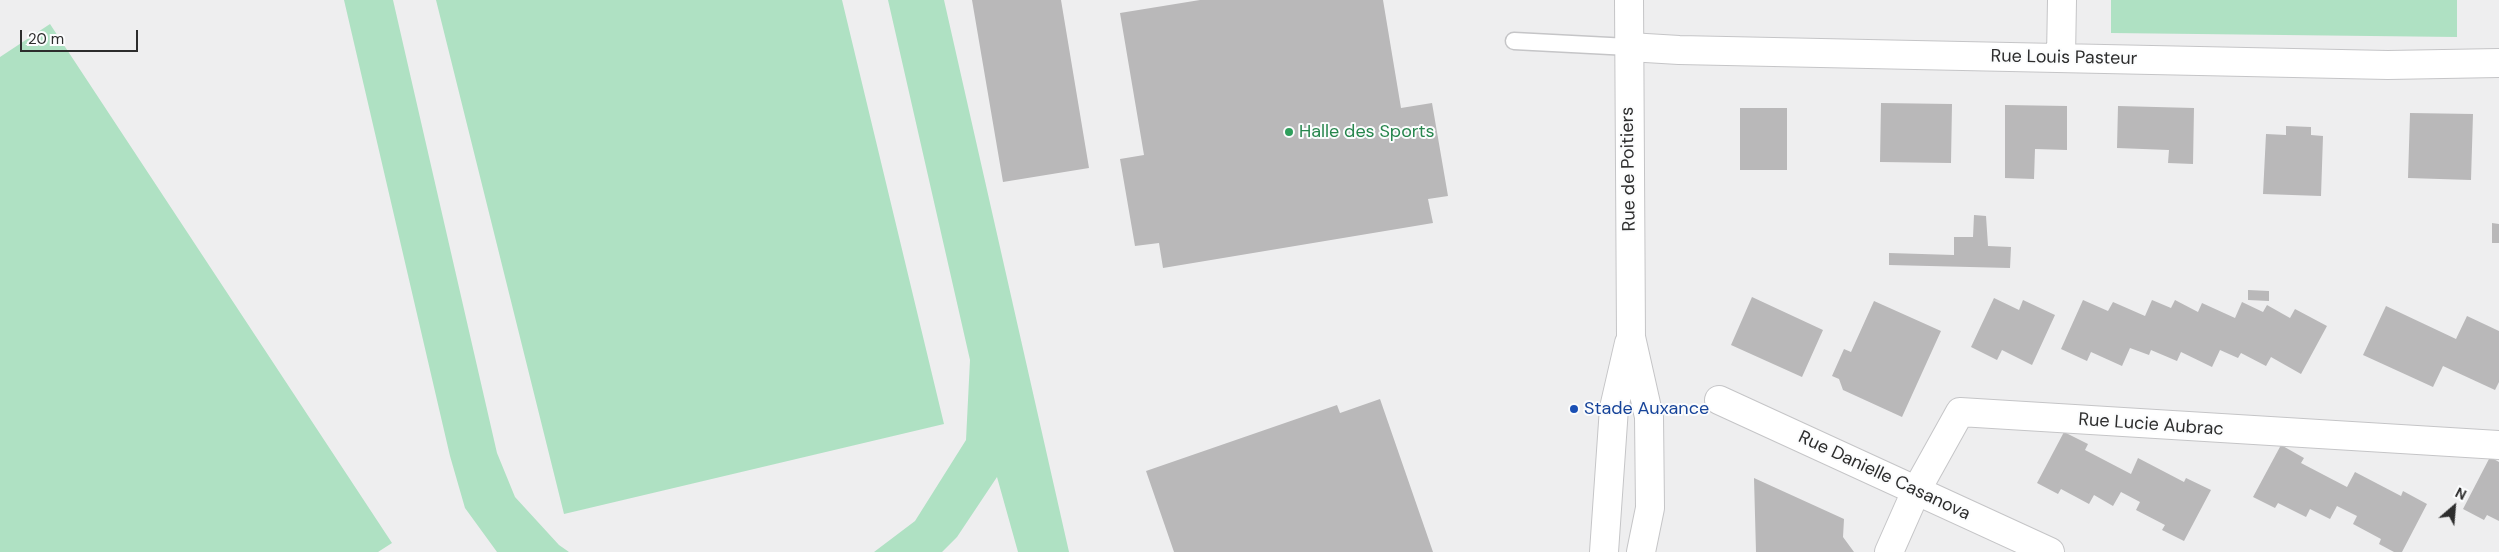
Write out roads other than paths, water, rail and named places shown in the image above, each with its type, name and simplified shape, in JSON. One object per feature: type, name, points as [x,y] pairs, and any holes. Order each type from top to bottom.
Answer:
[{"type":"street","name":"Rue de Poitiers","points":[[1629,0],[1631,337],[1649,417],[1650,508],[1641,552]]},
{"type":"street","points":[[2061,58],[2062,0]]},
{"type":"street","name":"Rue Louis Pasteur","points":[[1629,47],[1679,50],[2388,65],[2499,63]]},
{"type":"street","name":"Rue de Poitiers","points":[[1604,552],[1614,408],[1631,337]]},
{"type":"street","name":"Rue Danielle Casanova","points":[[1719,400],[2050,552]]},
{"type":"street","name":"Rue Lucie Aubrac","points":[[1889,552],[1916,491],[1960,412],[2499,445]]},
{"type":"lane","points":[[1514,42],[1629,47]]},
{"type":"place","name":"Halle des Sports","points":[[1289,132]]},
{"type":"place","name":"Stade Auxance","points":[[1574,409]]}]
